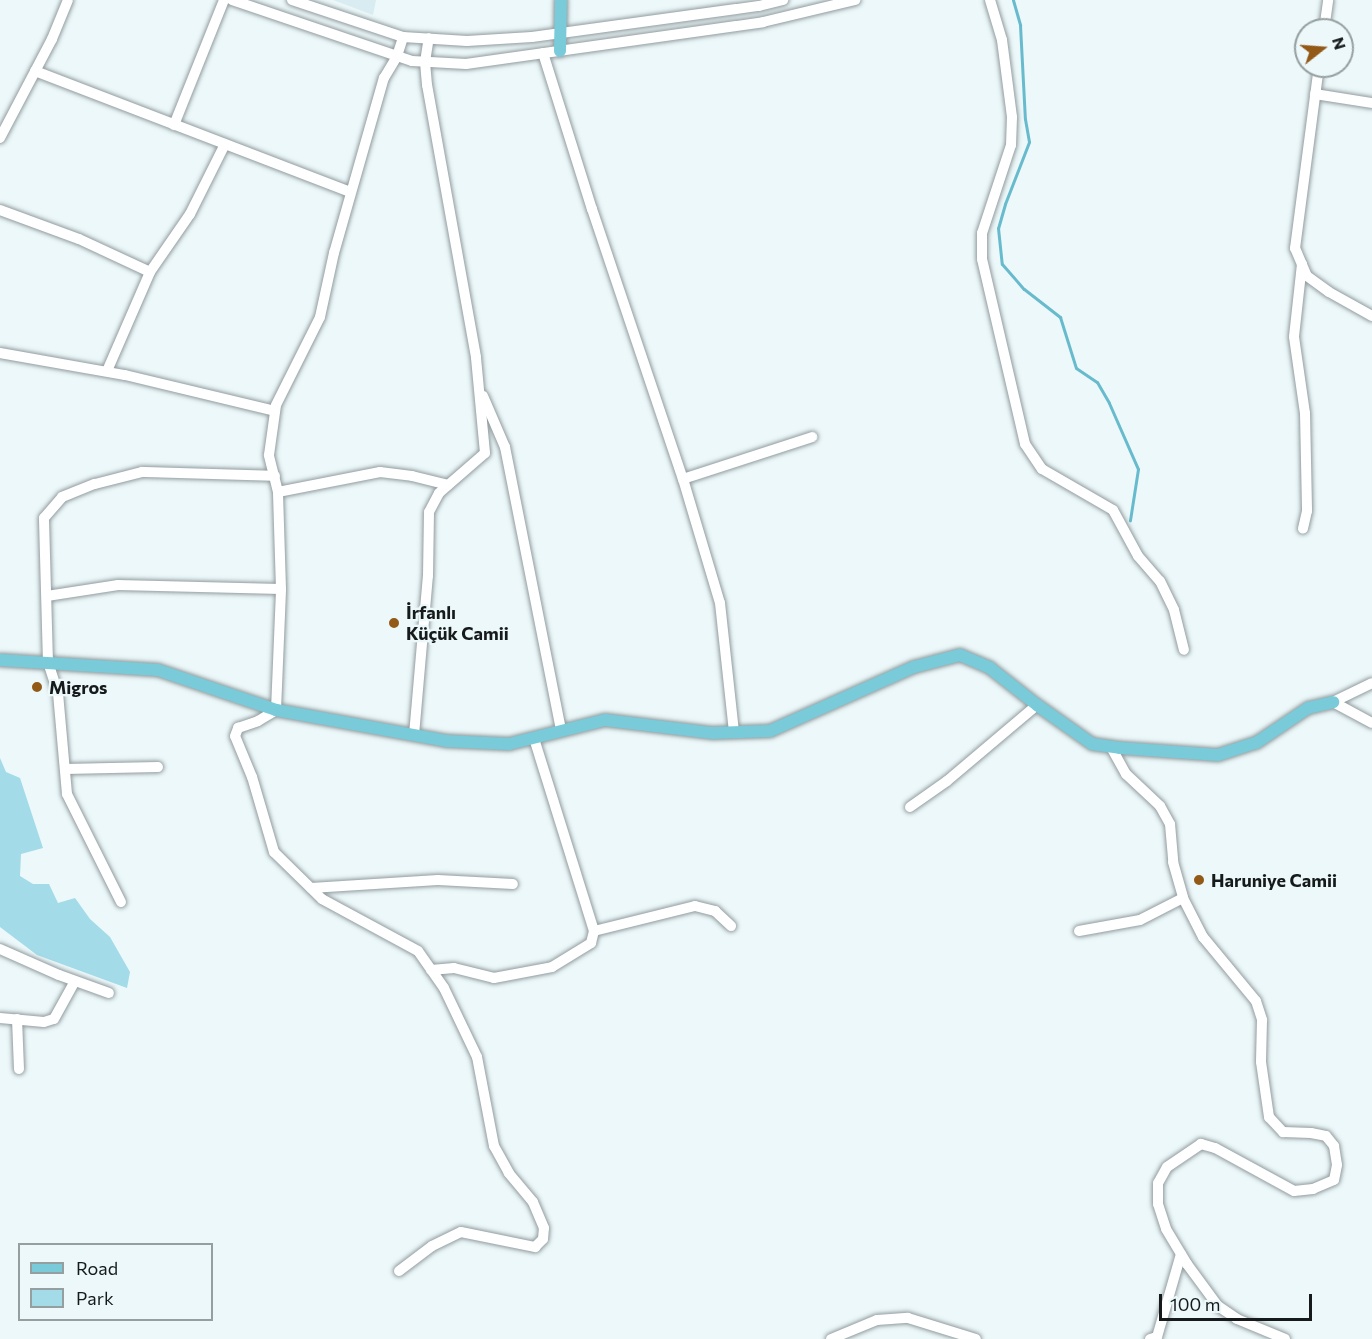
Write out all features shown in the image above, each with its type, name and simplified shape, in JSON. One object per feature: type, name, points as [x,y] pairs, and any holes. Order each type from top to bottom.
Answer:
[{"type":"main road","points":[[560,51],[561,0]]},
{"type":"main road","points":[[0,660],[158,670],[276,710],[446,741],[509,744],[605,720],[713,733],[770,731],[914,667],[960,655],[990,668],[1092,744],[1111,747],[1218,755],[1256,743],[1308,708],[1333,702]]},
{"type":"street","points":[[0,138],[68,0]]},
{"type":"street","points":[[174,124],[224,0]]},
{"type":"street","points":[[232,0],[397,56],[425,62],[466,64],[763,22],[855,0]]},
{"type":"street","points":[[292,0],[403,37],[466,41],[561,33],[759,6],[783,0]]},
{"type":"street","points":[[990,0],[1002,40],[1012,117],[1011,145],[982,233],[982,259],[1026,444],[1042,469],[1113,510],[1138,556],[1160,581],[1174,609],[1184,650]]},
{"type":"street","points":[[1326,18],[1328,0]]},
{"type":"street","points":[[399,1271],[432,1246],[461,1232],[535,1247],[543,1239],[544,1228],[533,1202],[509,1173],[494,1146],[477,1057],[444,988],[418,951],[322,899],[274,852],[252,777],[235,736],[238,728],[258,721],[276,710],[281,589],[278,492],[269,455],[275,411],[320,317],[350,192],[384,78],[397,56],[403,37]]},
{"type":"street","points":[[414,735],[428,576],[429,512],[439,493],[485,453],[476,357],[427,85],[425,62],[429,38]]},
{"type":"street","points":[[543,53],[592,209],[683,479],[720,603],[734,732]]},
{"type":"street","points":[[35,71],[350,192]]},
{"type":"street","points":[[1318,78],[1295,248],[1307,276],[1329,292],[1371,313]]},
{"type":"street","points":[[1316,94],[1372,103]]},
{"type":"street","points":[[107,371],[150,272],[190,214],[225,144]]},
{"type":"street","points":[[0,210],[79,238],[150,272]]},
{"type":"street","points":[[1302,264],[1294,337],[1305,413],[1307,511],[1303,529]]},
{"type":"street","points":[[0,353],[107,371],[275,411]]},
{"type":"street","points":[[479,387],[505,447],[561,731]]},
{"type":"street","points":[[683,479],[812,437]]},
{"type":"street","points":[[121,902],[67,794],[58,693],[48,663],[44,518],[62,497],[95,484],[142,472],[275,476]]},
{"type":"street","points":[[278,492],[380,472],[412,476],[448,485]]},
{"type":"street","points":[[47,596],[82,588],[118,585],[281,589]]},
{"type":"street","points":[[1333,702],[1372,683]]},
{"type":"street","points":[[1333,702],[1372,723]]},
{"type":"street","points":[[910,807],[947,781],[1037,705]]},
{"type":"street","points":[[431,970],[454,968],[494,978],[552,967],[591,943],[594,931],[534,738]]},
{"type":"street","points":[[1111,747],[1126,774],[1160,806],[1170,824],[1173,862],[1183,898],[1203,938],[1256,1001],[1262,1020],[1261,1062],[1269,1117],[1283,1132],[1311,1132],[1326,1137],[1334,1146],[1337,1166],[1334,1180],[1313,1189],[1293,1191],[1215,1148],[1200,1144],[1167,1167],[1158,1183],[1158,1204],[1166,1229],[1218,1306],[1237,1319],[1285,1339]]},
{"type":"street","points":[[65,769],[158,766]]},
{"type":"street","points":[[311,888],[438,880],[513,884]]},
{"type":"street","points":[[1079,931],[1140,920],[1183,898]]},
{"type":"street","points":[[594,931],[695,906],[715,911],[731,926]]},
{"type":"street","points":[[0,948],[108,993]]},
{"type":"street","points":[[0,1018],[44,1022],[54,1019],[75,981]]},
{"type":"street","points":[[17,1019],[19,1069]]},
{"type":"street","points":[[1150,1339],[1157,1337],[1181,1254]]},
{"type":"street","points":[[831,1339],[877,1320],[908,1318],[976,1339]]},
{"type":"shaded area","points":[[333,0],[376,0],[373,15]]},
{"type":"green space","points":[[0,758],[6,772],[20,778],[43,848],[21,854],[20,876],[33,884],[49,884],[58,903],[75,898],[90,919],[110,937],[130,972],[127,988],[37,955],[0,927]]},
{"type":"waterway","points":[[1013,0],[1020,25],[1025,119],[1029,142],[998,228],[1002,264],[1024,289],[1060,317],[1076,368],[1097,382],[1109,403],[1138,469],[1130,520]]},
{"type":"place","name":"İrfanlı Küçük Camii","points":[[394,623]]},
{"type":"place","name":"Migros","points":[[37,687]]},
{"type":"place","name":"Haruniye Camii","points":[[1199,880]]}]
